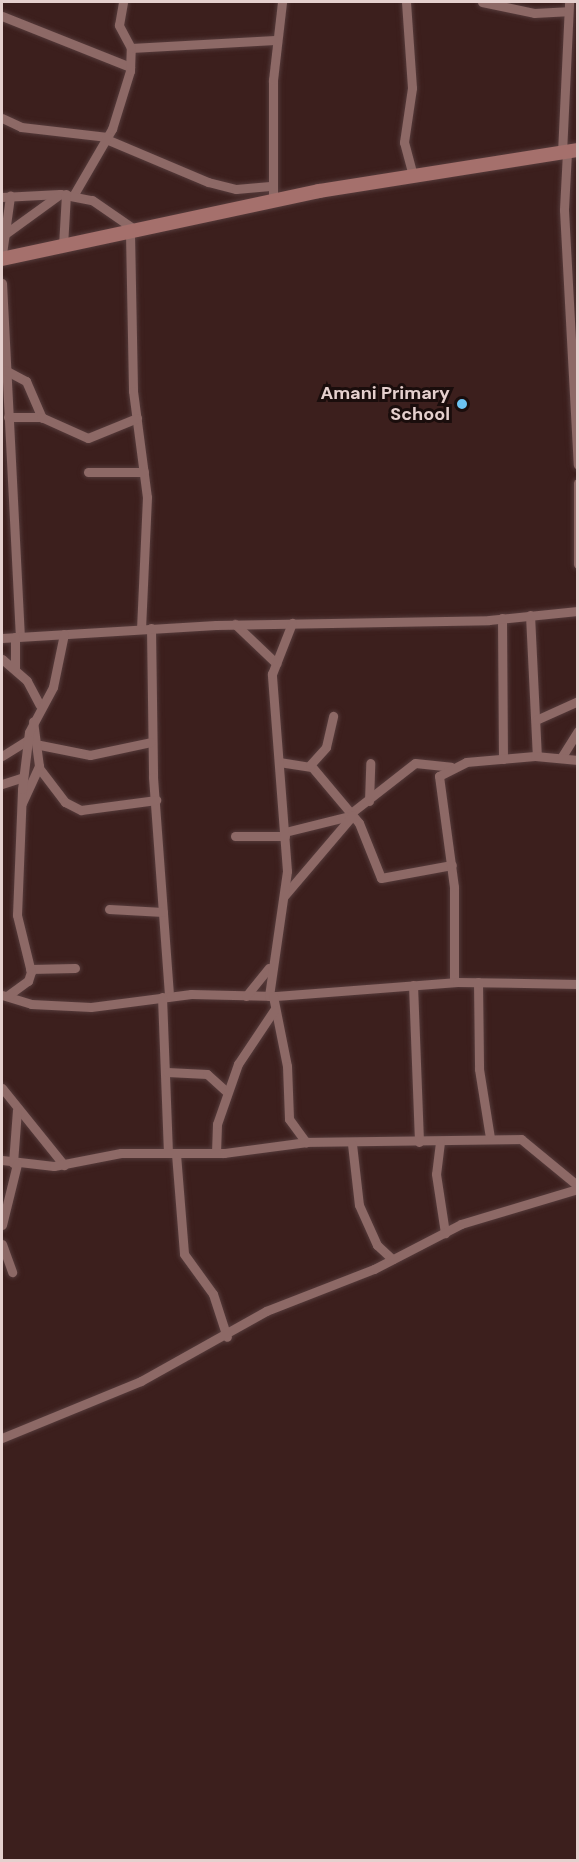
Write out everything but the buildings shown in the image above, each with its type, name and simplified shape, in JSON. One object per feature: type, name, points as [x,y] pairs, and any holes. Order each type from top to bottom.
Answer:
[{"type":"street","points":[[5,234],[66,195],[106,138],[130,67],[130,48],[119,25],[123,2]]},
{"type":"street","points":[[273,201],[276,40],[282,2]]},
{"type":"street","points":[[406,2],[412,88],[404,142],[413,176]]},
{"type":"street","points":[[482,2],[534,13],[568,6],[569,152],[564,210],[578,465]]},
{"type":"street","points":[[2,16],[130,67]]},
{"type":"street","points":[[130,48],[276,40]]},
{"type":"street","points":[[2,118],[21,127],[106,138],[208,182],[252,190],[273,186]]},
{"type":"street","points":[[2,259],[273,201],[569,152]]},
{"type":"street","points":[[63,246],[66,195]]},
{"type":"street","points":[[2,254],[6,196],[66,195],[117,212],[134,232],[137,418],[144,472],[146,628],[163,912],[167,1072],[172,1153],[184,1254],[213,1294],[228,1337]]},
{"type":"street","points":[[2,283],[2,329],[13,496],[18,637],[15,669]]},
{"type":"street","points":[[5,370],[26,381],[42,418]]},
{"type":"street","points":[[8,417],[42,418],[88,438],[137,418]]},
{"type":"street","points":[[88,472],[144,472]]},
{"type":"street","points":[[578,483],[578,564]]},
{"type":"street","points":[[2,497],[13,496]]},
{"type":"street","points":[[2,638],[236,624],[502,618],[578,611]]},
{"type":"street","points":[[530,615],[537,756]]},
{"type":"street","points":[[502,618],[503,759]]},
{"type":"street","points":[[292,623],[276,663],[279,762],[285,834],[284,896],[269,968],[271,996],[286,1066],[289,1119],[306,1142]]},
{"type":"street","points":[[236,624],[276,663]]},
{"type":"street","points":[[4,995],[28,981],[30,969],[17,915],[23,777],[33,720],[53,687],[64,633]]},
{"type":"street","points":[[2,659],[15,669],[40,705]]},
{"type":"street","points":[[536,720],[578,701]]},
{"type":"street","points":[[310,765],[326,747],[333,716]]},
{"type":"street","points":[[22,803],[39,768],[40,745],[33,720]]},
{"type":"street","points":[[561,758],[578,731]]},
{"type":"street","points":[[2,756],[28,740]]},
{"type":"street","points":[[40,745],[90,755],[152,742]]},
{"type":"street","points":[[284,896],[352,814],[415,763],[451,766],[537,756],[578,760]]},
{"type":"street","points":[[279,762],[310,765],[352,814],[381,878],[452,865]]},
{"type":"street","points":[[369,801],[370,763]]},
{"type":"street","points":[[451,766],[438,783],[452,865],[454,982]]},
{"type":"street","points":[[39,768],[65,802],[81,810],[156,800]]},
{"type":"street","points":[[2,784],[23,777]]},
{"type":"street","points":[[235,836],[285,834],[352,814]]},
{"type":"street","points":[[109,909],[163,912]]},
{"type":"street","points":[[30,969],[75,968]]},
{"type":"street","points":[[246,996],[269,968]]},
{"type":"street","points":[[4,995],[31,1004],[91,1007],[166,997],[271,996],[454,982],[578,984]]},
{"type":"street","points":[[478,982],[479,1069],[490,1138]]},
{"type":"street","points":[[413,985],[419,1142]]},
{"type":"street","points":[[216,1154],[217,1124],[227,1092],[252,1037],[274,1010]]},
{"type":"street","points":[[167,1072],[207,1074],[227,1092]]},
{"type":"street","points":[[2,1088],[17,1110],[64,1165]]},
{"type":"street","points":[[2,1225],[15,1163],[17,1110]]},
{"type":"street","points":[[2,1160],[15,1163],[64,1165],[121,1154],[216,1154],[306,1142],[352,1144],[440,1142],[490,1138],[531,1144],[578,1187],[445,1233],[392,1259],[266,1311],[228,1337],[97,1402],[2,1438]]},
{"type":"street","points":[[440,1142],[436,1174],[445,1233]]},
{"type":"street","points":[[352,1144],[363,1215],[377,1245],[392,1259]]},
{"type":"street","points":[[2,1244],[12,1272]]},
{"type":"place","name":"Amani Primary School","points":[[462,404]]}]
